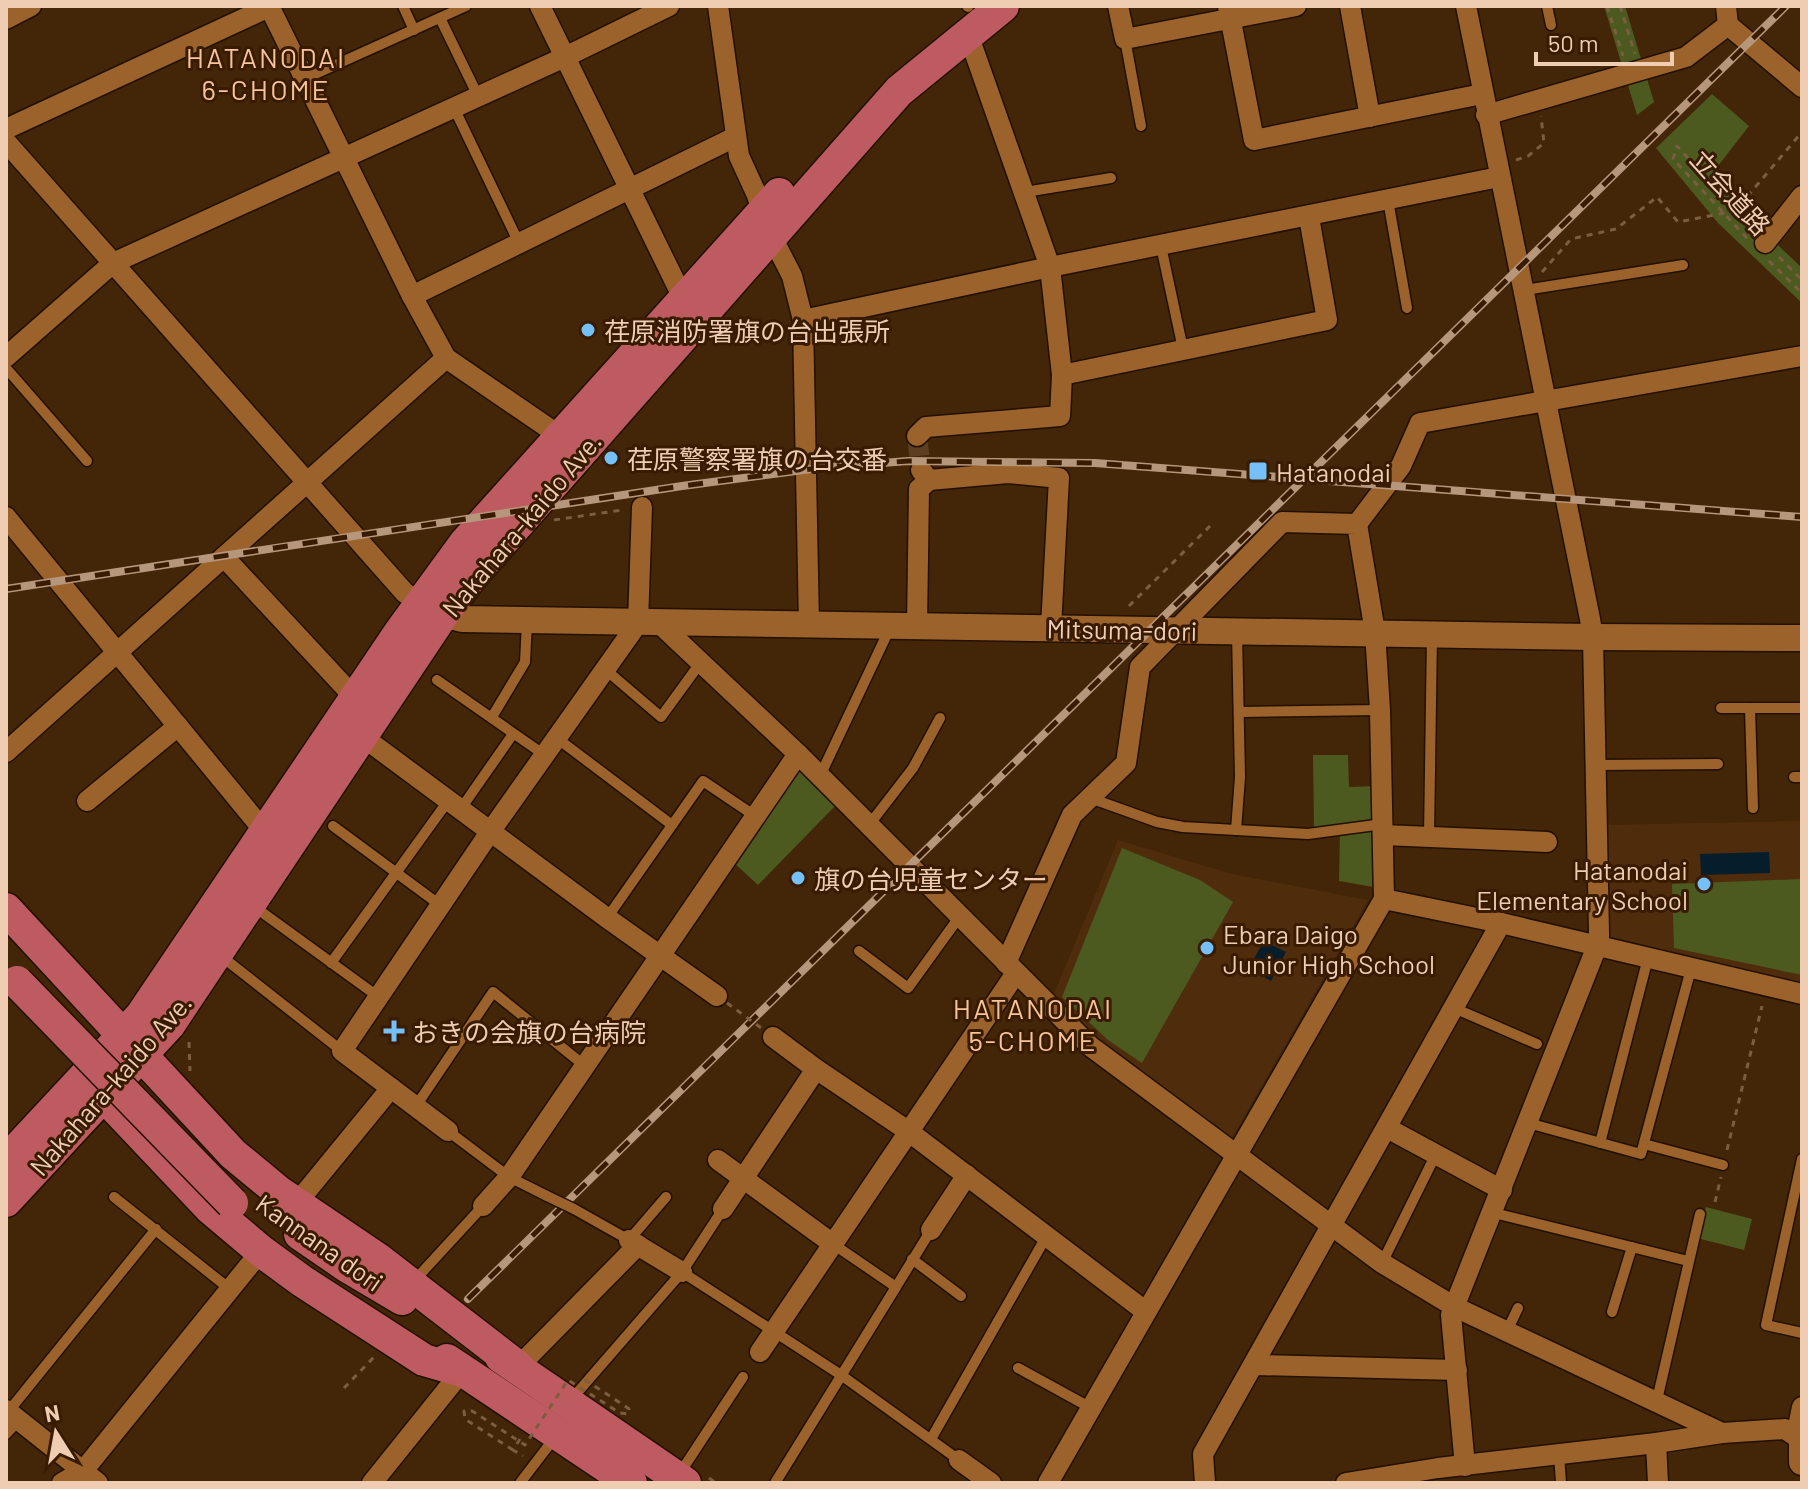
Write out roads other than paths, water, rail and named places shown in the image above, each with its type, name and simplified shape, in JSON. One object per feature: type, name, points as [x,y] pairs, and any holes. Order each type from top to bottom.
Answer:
[{"type":"main road","name":"Nakahara-kaido Ave.","points":[[132,1044],[141,1016],[355,698],[432,609],[472,576],[896,66],[968,13],[1003,6]]},
{"type":"main road","name":"Nakahara-kaido Ave.","points":[[6,1201],[95,1086],[132,1044],[169,1025],[363,737],[465,543],[684,300],[767,223]]},
{"type":"main road","points":[[6,909],[233,1154],[296,1204],[378,1259],[518,1367]]},
{"type":"main road","name":"Kannana dori","points":[[6,940],[13,982],[238,1196],[288,1250],[631,1483]]},
{"type":"main road","points":[[13,982],[95,1086],[210,1208],[302,1281],[424,1360],[462,1371]]},
{"type":"main road","name":"Nakahara-kaido Ave.","points":[[6,1161],[95,1086]]},
{"type":"main road","name":"Kannana dori","points":[[238,1196],[348,1267],[518,1367],[575,1390],[680,1480]]},
{"type":"street","points":[[6,19],[31,6]]},
{"type":"street","points":[[540,6],[684,300]]},
{"type":"street","points":[[6,357],[113,263],[565,57],[669,6]]},
{"type":"street","points":[[718,6],[739,156],[792,276],[803,320],[809,625]]},
{"type":"street","points":[[1118,6],[1125,39],[1229,12],[1296,6]]},
{"type":"street","points":[[1350,6],[1370,117]]},
{"type":"street","points":[[1465,1466],[1451,1315],[1494,1213],[1597,947],[1599,933],[1593,637],[1466,6]]},
{"type":"street","points":[[6,129],[269,7],[412,296],[446,358],[560,436]]},
{"type":"street","points":[[1229,12],[1254,140],[1482,94]]},
{"type":"street","points":[[917,436],[926,427],[1060,416],[1062,375],[1050,267],[968,13]]},
{"type":"street","points":[[1486,115],[1686,57],[1727,16],[1802,87]]},
{"type":"street","points":[[412,296],[735,137]]},
{"type":"street","points":[[6,142],[405,593],[432,609]]},
{"type":"street","points":[[803,320],[1050,267],[1309,217],[1498,172]]},
{"type":"street","points":[[1760,247],[1802,196]]},
{"type":"street","points":[[1062,375],[1327,320],[1309,217]]},
{"type":"street","points":[[1048,1483],[1384,899],[1375,632],[1357,524],[1401,466],[1420,423],[1802,356]]},
{"type":"street","points":[[6,752],[446,358]]},
{"type":"street","points":[[917,626],[919,489],[925,475],[1008,473],[1059,478],[1051,628]]},
{"type":"street","points":[[448,1131],[342,1051],[490,832],[606,670],[649,623],[642,507]]},
{"type":"street","points":[[6,517],[265,832]]},
{"type":"street","points":[[760,1352],[908,1131],[1011,968],[1072,815],[1126,763],[1140,667],[1282,522],[1357,524]]},
{"type":"street","points":[[224,557],[355,698]]},
{"type":"street","name":"Mitsuma-dori","points":[[432,609],[462,619],[649,623],[1802,638]]},
{"type":"street","points":[[649,623],[701,662],[798,754],[1090,1046],[1382,1263],[1455,1307],[1722,1433]]},
{"type":"street","points":[[87,801],[178,726]]},
{"type":"street","points":[[363,737],[659,956],[722,999]]},
{"type":"street","points":[[483,1206],[509,1177],[798,754]]},
{"type":"street","points":[[1383,830],[1429,837],[1547,842]]},
{"type":"street","points":[[1384,899],[1501,923],[1802,994]]},
{"type":"street","points":[[1205,1483],[1203,1454],[1501,923]]},
{"type":"street","points":[[768,1033],[908,1131],[1145,1311]]},
{"type":"street","points":[[723,1209],[816,1069]]},
{"type":"street","points":[[296,1204],[391,1088]]},
{"type":"street","points":[[1387,1128],[1502,1190]]},
{"type":"street","points":[[718,1160],[833,1244]]},
{"type":"street","points":[[931,1230],[967,1175]]},
{"type":"street","points":[[518,1367],[634,1243],[682,1272]]},
{"type":"street","points":[[62,1483],[90,1477],[261,1251]]},
{"type":"street","points":[[1255,1365],[1457,1370]]},
{"type":"street","points":[[372,1483],[462,1371]]},
{"type":"street","points":[[1802,1407],[1799,1422],[1802,1447]]},
{"type":"street","points":[[10,1419],[90,1477]]},
{"type":"street","points":[[1346,1483],[1439,1476],[1465,1466],[1722,1433],[1785,1429],[1802,1447]]},
{"type":"street","points":[[1656,1443],[1658,1483]]},
{"type":"street","points":[[959,1460],[991,1483]]},
{"type":"lane","points":[[403,6],[414,30]]},
{"type":"lane","points":[[304,79],[466,6]]},
{"type":"lane","points":[[1547,6],[1551,25]]},
{"type":"lane","points":[[440,18],[478,96]]},
{"type":"lane","points":[[1125,39],[1141,126]]},
{"type":"lane","points":[[454,108],[519,243]]},
{"type":"lane","points":[[1025,192],[1111,178]]},
{"type":"lane","points":[[1388,200],[1407,308]]},
{"type":"lane","points":[[1161,246],[1183,349]]},
{"type":"lane","points":[[1525,290],[1683,265]]},
{"type":"lane","points":[[6,368],[87,461]]},
{"type":"lane","points":[[492,717],[525,662],[527,620]]},
{"type":"lane","points":[[820,776],[891,626]]},
{"type":"lane","points":[[1236,830],[1240,777],[1237,631]]},
{"type":"lane","points":[[1429,837],[1432,633]]},
{"type":"lane","points":[[606,670],[661,717],[701,662]]},
{"type":"lane","points":[[437,680],[513,734],[552,748],[672,825]]},
{"type":"lane","points":[[1721,708],[1802,708]]},
{"type":"lane","points":[[1750,708],[1753,808]]},
{"type":"lane","points":[[1239,712],[1380,710]]},
{"type":"lane","points":[[869,825],[913,768],[940,718]]},
{"type":"lane","points":[[331,963],[396,872],[513,734]]},
{"type":"lane","points":[[1596,765],[1718,764]]},
{"type":"lane","points":[[607,918],[703,781],[755,816]]},
{"type":"lane","points":[[1088,798],[1157,822],[1183,827],[1308,834],[1383,830]]},
{"type":"lane","points":[[333,826],[440,905]]},
{"type":"lane","points":[[250,904],[380,998]]},
{"type":"lane","points":[[859,951],[908,988],[960,916]]},
{"type":"lane","points":[[218,953],[342,1051]]},
{"type":"lane","points":[[1600,1143],[1648,958]]},
{"type":"lane","points":[[1528,1123],[1641,1154],[1691,969]]},
{"type":"lane","points":[[416,1106],[493,992],[585,1066]]},
{"type":"lane","points":[[1454,1008],[1537,1044]]},
{"type":"lane","points":[[448,1131],[509,1177],[634,1243],[666,1197]]},
{"type":"lane","points":[[1644,1144],[1723,1165]]},
{"type":"lane","points":[[1382,1263],[1436,1154]]},
{"type":"lane","points":[[1802,1159],[1766,1325],[1802,1333]]},
{"type":"lane","points":[[114,1197],[231,1290]]},
{"type":"lane","points":[[411,1285],[483,1206]]},
{"type":"lane","points":[[575,1390],[682,1272],[723,1209]]},
{"type":"lane","points":[[1494,1213],[1688,1261]]},
{"type":"lane","points":[[1657,1400],[1700,1214]]},
{"type":"lane","points":[[10,1419],[156,1229]]},
{"type":"lane","points":[[775,1483],[931,1230]]},
{"type":"lane","points":[[931,1439],[1046,1237]]},
{"type":"lane","points":[[833,1244],[896,1287]]},
{"type":"lane","points":[[1612,1312],[1632,1247]]},
{"type":"lane","points":[[912,1259],[961,1296]]},
{"type":"lane","points":[[682,1272],[841,1375],[959,1460]]},
{"type":"lane","points":[[1507,1331],[1518,1308]]},
{"type":"lane","points":[[1018,1368],[1091,1408]]},
{"type":"lane","points":[[680,1480],[743,1377]]},
{"type":"lane","points":[[520,1483],[557,1434]]},
{"type":"lane","points":[[1559,1454],[1561,1483]]},
{"type":"water","points":[[1769,852],[1770,873],[1701,875],[1700,854]]},
{"type":"water","points":[[1264,941],[1286,952],[1271,981],[1264,977],[1269,966],[1265,962],[1256,973],[1248,969]]},
{"type":"tunnel","points":[[917,436],[921,470]]},
{"type":"railway","points":[[468,1299],[1786,6]]},
{"type":"railway","points":[[6,589],[682,486],[819,468],[908,461],[1095,463],[1802,517]]},
{"type":"place","name":"荏原消防署旗の台出張所","points":[[588,330]]},
{"type":"place","name":"荏原警察署旗の台交番","points":[[611,458]]},
{"type":"place","name":"Hatanodai","points":[[1258,471]]},
{"type":"place","name":"旗の台児童センター","points":[[798,878]]},
{"type":"place","name":"Hatanodai Elementary School","points":[[1704,884]]},
{"type":"place","name":"Ebara Daigo Junior High School","points":[[1207,948]]},
{"type":"place","name":"おきの会旗の台病院","points":[[394,1031]]},
{"type":"district","name":"HATANODAI 6-CHOME","points":[[266,73]]},
{"type":"district","name":"HATANODAI 5-CHOME","points":[[1033,1024]]}]
